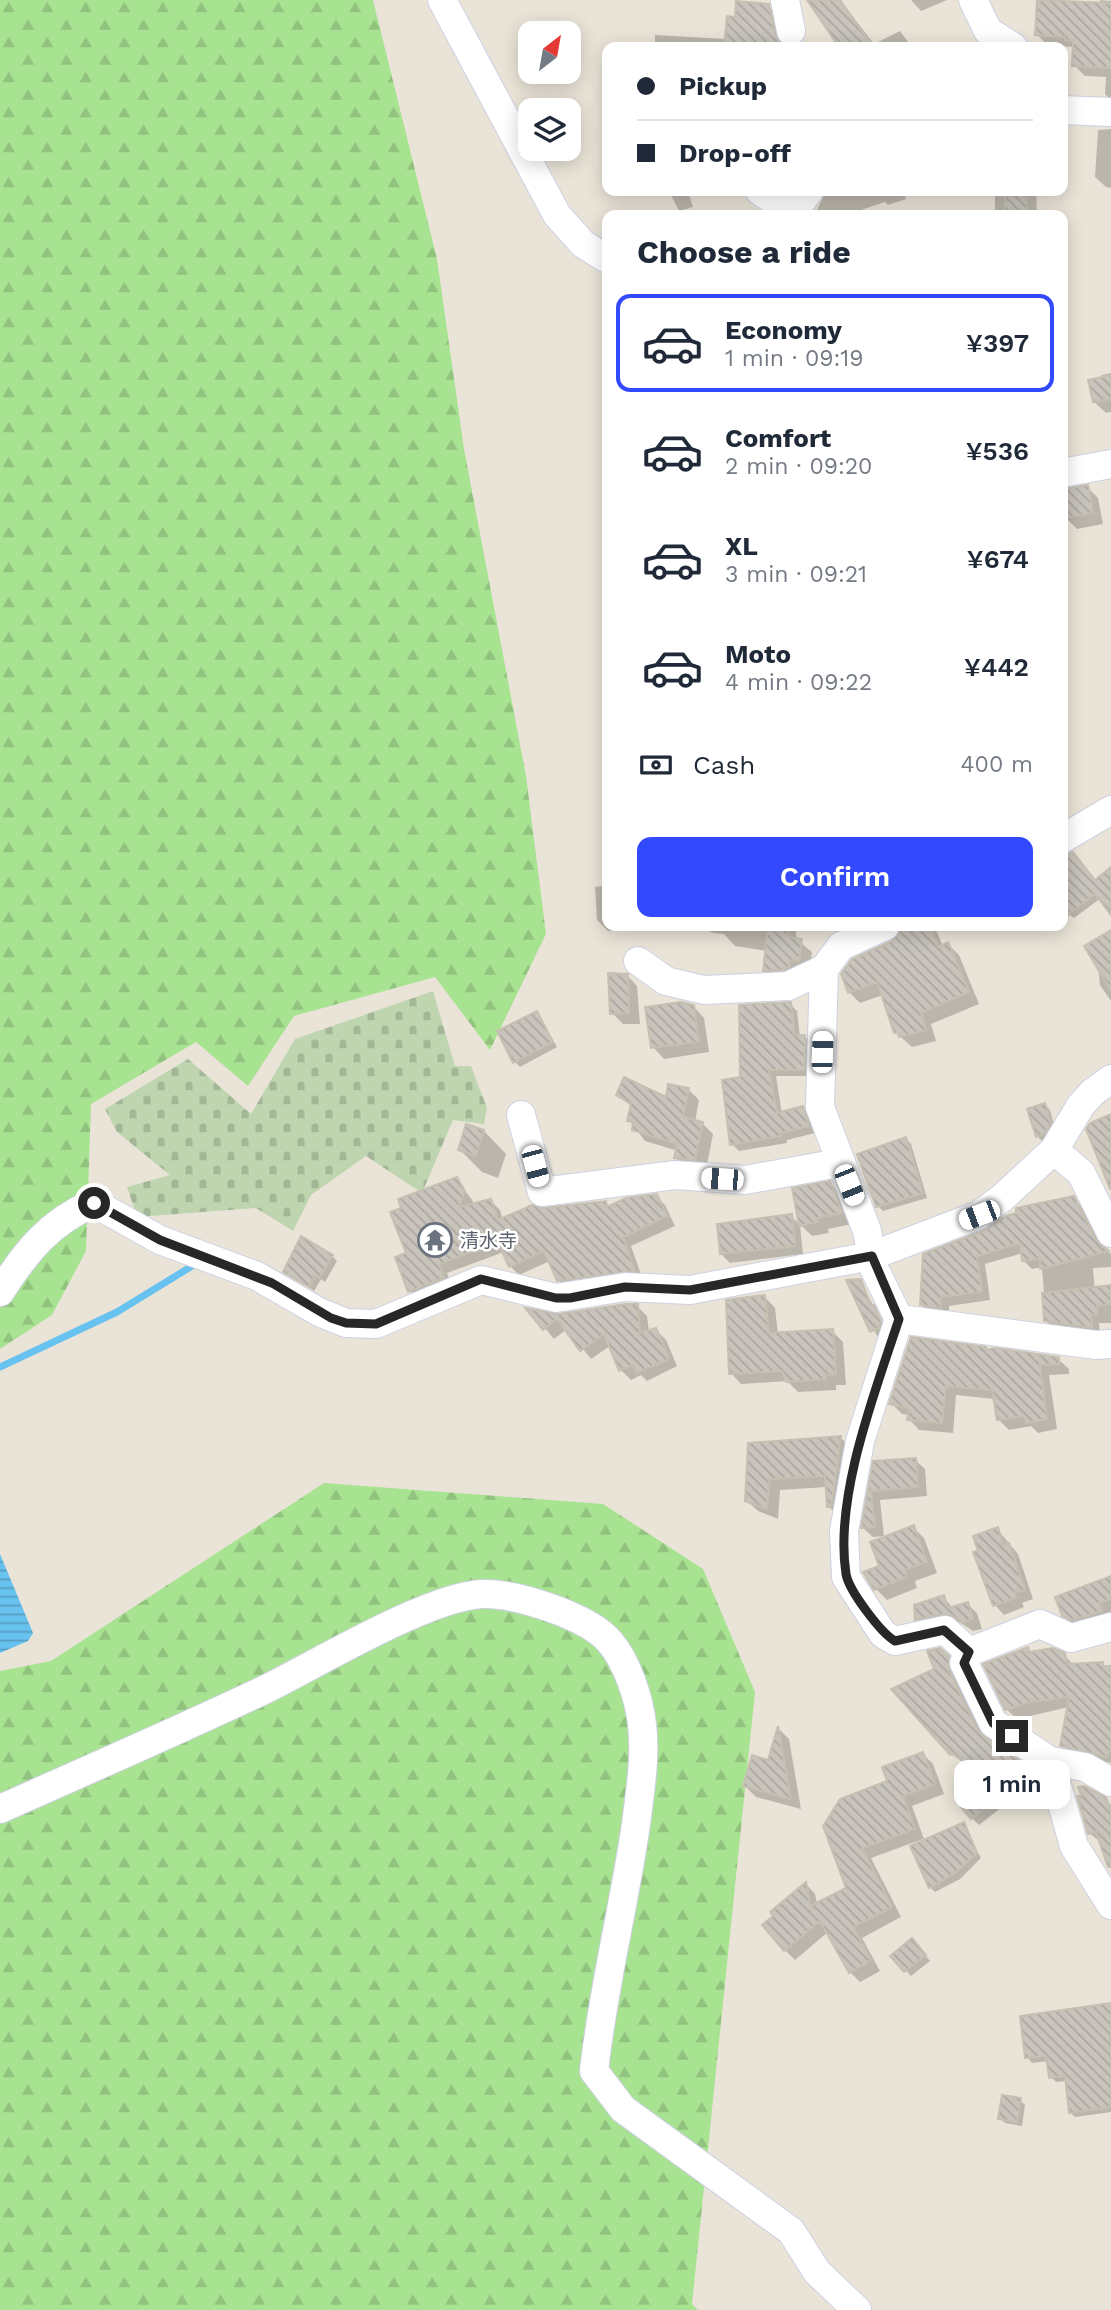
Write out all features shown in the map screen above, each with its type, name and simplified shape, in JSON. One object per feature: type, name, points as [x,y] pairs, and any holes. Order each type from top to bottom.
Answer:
[{"type":"street","points":[[442,0],[557,215],[583,244],[602,257]]},
{"type":"street","points":[[785,0],[791,31]]},
{"type":"street","points":[[973,0],[988,31],[1005,42]]},
{"type":"street","points":[[1068,110],[1111,112]]},
{"type":"street","points":[[769,203],[800,202],[805,196]]},
{"type":"street","points":[[1068,472],[1111,464]]},
{"type":"street","points":[[1068,835],[1111,810]]},
{"type":"street","points":[[638,961],[666,981],[704,990],[788,986],[824,970],[841,946],[874,931]]},
{"type":"street","points":[[824,970],[820,1107],[867,1231],[872,1256],[899,1319],[860,1441],[844,1531],[846,1577],[883,1634],[895,1641],[944,1630],[969,1652]]},
{"type":"street","points":[[0,1292],[18,1264],[66,1214],[94,1203],[160,1240],[272,1283],[331,1318],[364,1325],[376,1324],[481,1279],[556,1298],[570,1298],[625,1287],[690,1290],[872,1256],[979,1215],[1002,1198],[1060,1154],[1082,1105],[1093,1092],[1111,1079]]},
{"type":"street","points":[[521,1115],[542,1192],[675,1175],[745,1180],[839,1163]]},
{"type":"street","points":[[1060,1154],[1089,1185],[1111,1233]]},
{"type":"street","points":[[899,1319],[1096,1345],[1111,1344]]},
{"type":"street","points":[[0,1810],[262,1690],[417,1614],[464,1597],[484,1594],[524,1600],[568,1615],[608,1639],[623,1659],[642,1723],[643,1768],[627,1891],[599,2024],[594,2071],[623,2109],[791,2231],[817,2272],[857,2310]]},
{"type":"street","points":[[1111,1627],[1071,1638],[1040,1624],[969,1652],[964,1663],[993,1723],[1050,1761],[1084,1768],[1111,1782]]},
{"type":"street","points":[[1050,1761],[1074,1846],[1111,1905]]},
{"type":"green space","points":[[0,0],[373,0],[437,259],[464,449],[526,776],[546,934],[490,1050],[435,977],[294,1016],[248,1086],[196,1042],[91,1104],[86,1251],[52,1315],[0,1349]]},
{"type":"green space","points":[[433,991],[455,1066],[471,1066],[487,1108],[484,1124],[453,1120],[422,1193],[366,1156],[311,1195],[293,1231],[256,1208],[137,1217],[127,1187],[170,1175],[117,1132],[105,1109],[188,1059],[251,1114],[295,1039]]},
{"type":"green space","points":[[324,1483],[603,1504],[703,1569],[755,1692],[692,2304],[698,2310],[0,2310],[0,1671],[51,1661]]},
{"type":"water","points":[[0,1554],[33,1633],[28,1641],[0,1653]]},
{"type":"building","points":[[807,0],[840,0],[869,42],[836,42]]},
{"type":"building","points":[[1037,0],[1111,3],[1111,68],[1072,66],[1073,41],[1065,40],[1065,37],[1035,35]]},
{"type":"building","points":[[736,1],[769,4],[779,42],[724,42],[727,16],[735,17]]},
{"type":"building","points":[[1005,196],[1026,196],[1027,210],[1005,210]]},
{"type":"building","points":[[1111,375],[1111,399],[1093,402],[1088,380]]},
{"type":"building","points":[[1088,485],[1093,513],[1068,517],[1068,488]]},
{"type":"building","points":[[1073,852],[1095,880],[1111,867],[1111,915],[1095,894],[1068,914],[1068,854]]},
{"type":"building","points":[[1111,930],[1111,991],[1084,946]]},
{"type":"building","points":[[767,931],[789,931],[788,937],[802,939],[799,961],[790,960],[790,966],[784,970],[763,971]]},
{"type":"building","points":[[899,931],[931,931],[938,947],[948,942],[969,992],[921,1013],[926,1030],[899,1037],[898,1032],[894,1033],[877,982],[848,993],[841,974],[852,959],[892,941]]},
{"type":"building","points":[[608,973],[628,974],[629,1013],[610,1014]]},
{"type":"building","points":[[681,1002],[694,1005],[699,1042],[651,1048],[645,1007]]},
{"type":"building","points":[[791,1002],[794,1035],[805,1035],[804,1070],[769,1070],[777,1113],[803,1106],[809,1126],[780,1133],[781,1136],[730,1145],[722,1080],[740,1077],[739,1005]]},
{"type":"building","points":[[537,1011],[553,1042],[513,1063],[497,1031]]},
{"type":"building","points":[[624,1077],[666,1097],[668,1084],[689,1088],[683,1117],[703,1122],[695,1160],[674,1158],[677,1144],[632,1130],[633,1122],[627,1121],[631,1104],[616,1095]]},
{"type":"building","points":[[1045,1103],[1051,1123],[1044,1134],[1036,1137],[1027,1109]]},
{"type":"building","points":[[1111,1114],[1110,1189],[1086,1129],[1090,1123]]},
{"type":"building","points":[[466,1124],[484,1130],[476,1156],[458,1150]]},
{"type":"building","points":[[906,1137],[923,1193],[876,1207],[857,1154]]},
{"type":"building","points":[[457,1177],[465,1191],[459,1207],[491,1199],[498,1220],[532,1205],[544,1208],[606,1201],[607,1207],[626,1198],[657,1194],[667,1216],[623,1237],[635,1271],[557,1281],[544,1251],[509,1267],[498,1242],[439,1264],[444,1278],[408,1292],[395,1257],[406,1253],[390,1212],[401,1208],[398,1199]]},
{"type":"building","points":[[830,1181],[842,1213],[817,1218],[818,1222],[799,1226],[792,1188]]},
{"type":"building","points":[[1074,1196],[1096,1240],[1109,1251],[1040,1269],[1040,1259],[1022,1261],[1020,1243],[977,1256],[982,1292],[941,1297],[941,1308],[920,1305],[923,1254],[985,1230],[1006,1216],[1016,1213],[1016,1208]]},
{"type":"building","points":[[792,1214],[795,1246],[720,1254],[717,1224]]},
{"type":"building","points":[[301,1236],[333,1255],[319,1278],[315,1276],[309,1287],[283,1272]]},
{"type":"building","points":[[861,1279],[871,1306],[874,1305],[881,1320],[879,1328],[870,1332],[846,1280]]},
{"type":"building","points":[[1111,1285],[1111,1304],[1097,1306],[1097,1315],[1091,1315],[1092,1328],[1044,1321],[1042,1293]]},
{"type":"building","points":[[765,1295],[769,1333],[833,1329],[836,1374],[826,1375],[826,1379],[786,1382],[782,1371],[729,1374],[726,1300]]},
{"type":"building","points":[[638,1304],[640,1333],[656,1328],[668,1355],[667,1360],[636,1373],[633,1365],[619,1371],[604,1334],[580,1351],[557,1319],[543,1330],[525,1308],[559,1314]]},
{"type":"building","points":[[911,1337],[986,1347],[986,1350],[995,1348],[1059,1357],[1059,1364],[1040,1365],[1047,1419],[1026,1423],[1024,1416],[997,1420],[992,1390],[946,1386],[942,1423],[907,1420],[909,1408],[889,1404]]},
{"type":"building","points":[[841,1436],[831,1507],[827,1507],[825,1476],[770,1479],[767,1509],[745,1501],[748,1443]]},
{"type":"building","points":[[916,1458],[918,1487],[871,1491],[875,1527],[861,1528],[873,1461]]},
{"type":"building","points":[[914,1525],[927,1562],[905,1570],[907,1577],[874,1590],[863,1572],[879,1566],[870,1542]]},
{"type":"building","points":[[998,1527],[1003,1545],[1009,1543],[1025,1590],[1014,1593],[1016,1598],[993,1606],[973,1552],[978,1551],[973,1536]]},
{"type":"building","points":[[1111,1576],[1111,1599],[1099,1603],[1102,1611],[1072,1620],[1062,1616],[1055,1597]]},
{"type":"building","points":[[944,1595],[948,1608],[968,1602],[973,1619],[962,1623],[950,1614],[942,1614],[915,1620],[914,1605]]},
{"type":"building","points":[[1028,1647],[1029,1652],[1053,1648],[1065,1653],[1067,1664],[1103,1662],[1103,1666],[1111,1666],[1111,1747],[1107,1757],[1060,1746],[1069,1697],[1030,1702],[1005,1710],[983,1664]]},
{"type":"building","points":[[940,1648],[949,1656],[949,1670],[978,1731],[1033,1770],[971,1819],[961,1807],[991,1781],[954,1754],[950,1755],[891,1689],[934,1669],[927,1651]]},
{"type":"building","points":[[778,1726],[791,1799],[743,1786],[752,1755],[768,1760]]},
{"type":"building","points":[[923,1752],[935,1784],[903,1796],[915,1829],[862,1848],[892,1907],[853,1927],[871,1960],[849,1973],[820,1921],[784,1951],[762,1925],[773,1916],[770,1912],[806,1882],[810,1906],[846,1888],[823,1826],[840,1799],[887,1781],[882,1767]]},
{"type":"building","points":[[1084,1786],[1106,1797],[1111,1811],[1111,1867],[1108,1867],[1096,1832],[1088,1834],[1077,1796],[1081,1795],[1078,1787]]},
{"type":"building","points":[[964,1822],[977,1853],[954,1874],[929,1888],[910,1846]]},
{"type":"building","points":[[912,1938],[926,1955],[904,1972],[890,1956]]},
{"type":"building","points":[[1111,2003],[1111,2107],[1069,2113],[1065,2076],[1049,2078],[1046,2056],[1025,2058],[1020,2016]]},
{"type":"building","points":[[1002,2095],[1021,2098],[1017,2122],[998,2119]]},
{"type":"waterway","points":[[0,1367],[117,1312],[197,1263]]},
{"type":"place","name":"清水寺","points":[[435,1240]]},
{"type":"route","points":[[94,1203],[160,1240],[272,1283],[331,1318],[364,1325],[376,1324],[481,1279],[556,1298],[570,1298],[625,1287],[690,1290],[872,1256],[874,1268],[899,1319],[860,1441],[844,1531],[846,1577],[883,1634],[895,1641],[944,1630],[969,1652],[964,1663],[993,1723],[1012,1736]]}]
